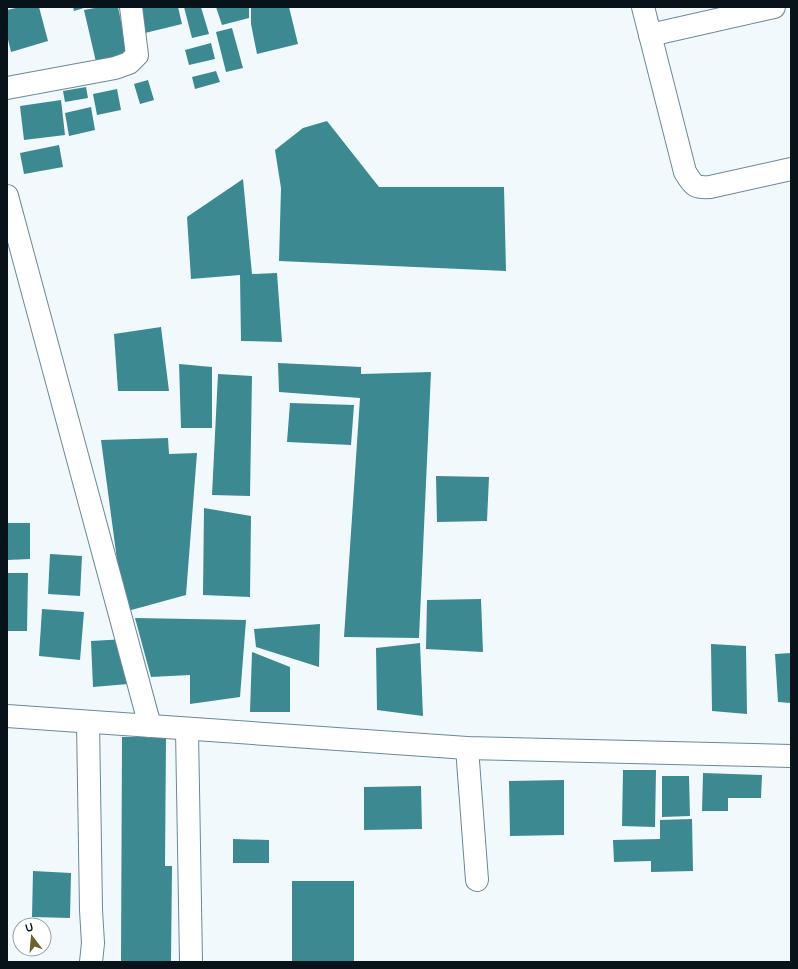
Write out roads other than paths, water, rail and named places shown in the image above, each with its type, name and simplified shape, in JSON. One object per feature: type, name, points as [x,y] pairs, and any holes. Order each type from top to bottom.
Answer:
[{"type":"street","points":[[7,88],[115,68],[129,63],[136,55],[131,7]]},
{"type":"street","points":[[643,7],[685,172],[692,184],[699,188],[710,187],[791,169]]},
{"type":"street","points":[[650,35],[774,7]]},
{"type":"street","points":[[7,196],[150,726]]},
{"type":"street","points":[[7,716],[187,730],[466,748],[791,756]]},
{"type":"street","points":[[88,722],[91,910],[93,943],[91,962]]},
{"type":"street","points":[[187,730],[191,962]]},
{"type":"street","points":[[466,748],[477,880]]}]
